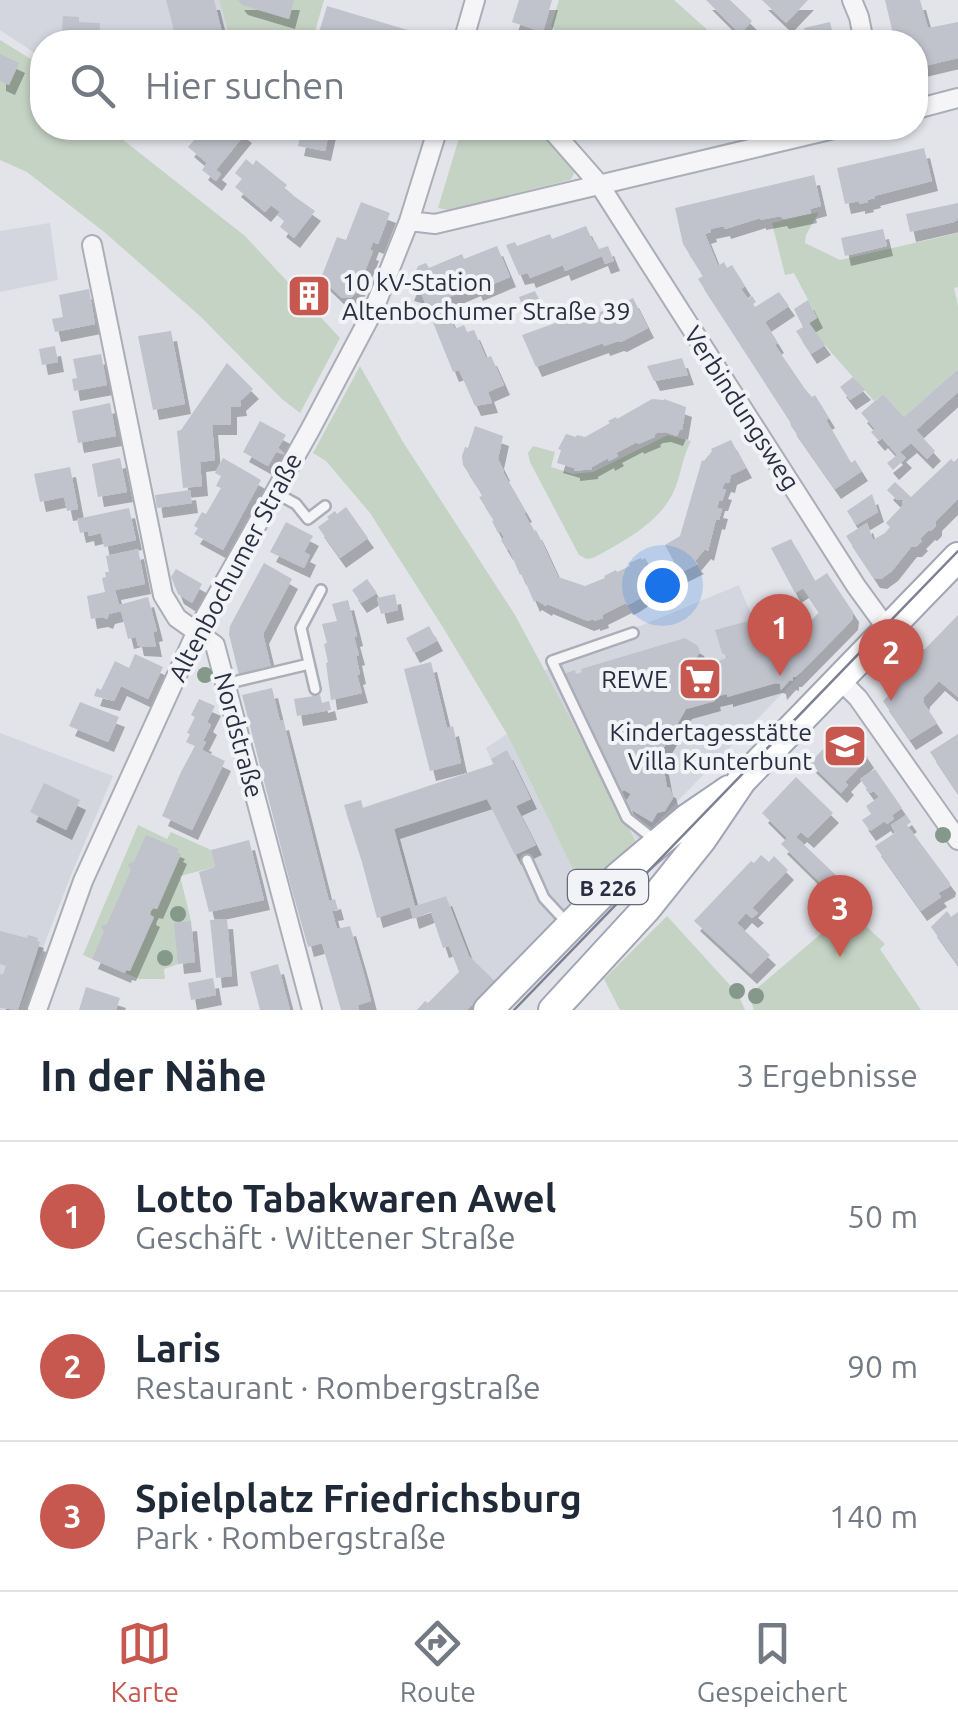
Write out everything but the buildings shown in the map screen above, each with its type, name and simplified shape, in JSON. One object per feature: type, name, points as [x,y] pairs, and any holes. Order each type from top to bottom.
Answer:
[{"type":"main road","name":"B 226","points":[[488,1010],[618,877],[688,818],[742,780],[958,557]]},
{"type":"main road","name":"B 226","points":[[554,1010],[671,879],[742,780]]},
{"type":"street","points":[[466,30],[475,0]]},
{"type":"street","points":[[852,0],[862,30]]},
{"type":"street","points":[[928,106],[958,98]]},
{"type":"street","name":"Altenbochumer Straße","points":[[36,1010],[83,881],[196,633],[373,311],[409,221],[434,140]]},
{"type":"street","name":"Verbindungsweg","points":[[561,140],[600,184],[856,586],[888,630]]},
{"type":"street","points":[[409,221],[435,224],[787,140]]},
{"type":"street","name":"Nordstraße","points":[[92,245],[163,595],[177,618],[215,645],[312,1010]]},
{"type":"street","points":[[840,680],[858,698],[958,840]]},
{"type":"lane","points":[[274,492],[296,504],[308,519],[325,506]]},
{"type":"lane","points":[[315,690],[300,628],[321,590]]},
{"type":"lane","points":[[633,633],[552,662],[626,818],[658,842]]},
{"type":"lane","points":[[225,684],[309,664]]},
{"type":"lane","points":[[527,860],[544,898],[570,926]]},
{"type":"shaded area","points":[[0,0],[219,0],[228,30],[30,30],[30,50],[0,30]]},
{"type":"shaded area","points":[[50,223],[58,280],[0,292],[0,231]]},
{"type":"shaded area","points":[[739,585],[764,646],[772,644],[801,674],[638,842],[544,671],[587,648]]},
{"type":"shaded area","points":[[0,733],[113,776],[19,1010],[0,1010]]},
{"type":"shaded area","points":[[507,734],[583,890],[495,981],[469,956],[446,896],[377,918],[346,813],[493,765],[486,748]]},
{"type":"green space","points":[[219,0],[324,0],[315,30],[228,30]]},
{"type":"green space","points":[[559,0],[674,0],[708,30],[555,30],[551,26]]},
{"type":"green space","points":[[0,40],[30,59],[30,140],[123,140],[245,236],[340,338],[300,413],[200,316],[103,231],[27,172],[0,160]]},
{"type":"green space","points":[[458,140],[549,140],[574,170],[570,180],[448,210],[438,208]]},
{"type":"green space","points":[[819,212],[805,243],[840,260],[958,233],[958,287],[954,288],[958,306],[958,369],[904,417],[883,394],[874,401],[816,335],[809,323],[817,317],[794,273],[785,275],[772,223]]},
{"type":"green space","points":[[360,366],[403,442],[515,615],[637,843],[583,890],[507,734],[444,629],[370,513],[326,461],[313,453]]},
{"type":"green space","points":[[668,435],[691,441],[667,504],[649,523],[615,546],[593,558],[579,555],[530,462],[528,453],[533,446],[555,452],[551,467],[573,474],[593,472]]},
{"type":"green space","points":[[138,825],[167,839],[171,832],[211,850],[215,867],[180,876],[191,921],[178,964],[164,969],[165,979],[139,979],[83,955]]},
{"type":"green space","points":[[849,910],[885,944],[880,949],[921,1010],[754,1010],[749,995]]},
{"type":"green space","points":[[667,916],[738,994],[745,1010],[620,1010],[604,979]]},
{"type":"tram line","points":[[514,1010],[958,551]]},
{"type":"place","name":"10 kV-Station Altenbochumer Straße 39","points":[[309,296]]},
{"type":"place","name":"Lotto Tabakwaren Awel","points":[[780,676]]},
{"type":"place","name":"REWE","points":[[700,679]]},
{"type":"place","name":"Laris","points":[[891,701]]},
{"type":"place","name":"Kindertagesstätte Villa Kunterbunt","points":[[845,746]]},
{"type":"place","name":"Spielplatz Friedrichsburg","points":[[840,957]]}]
